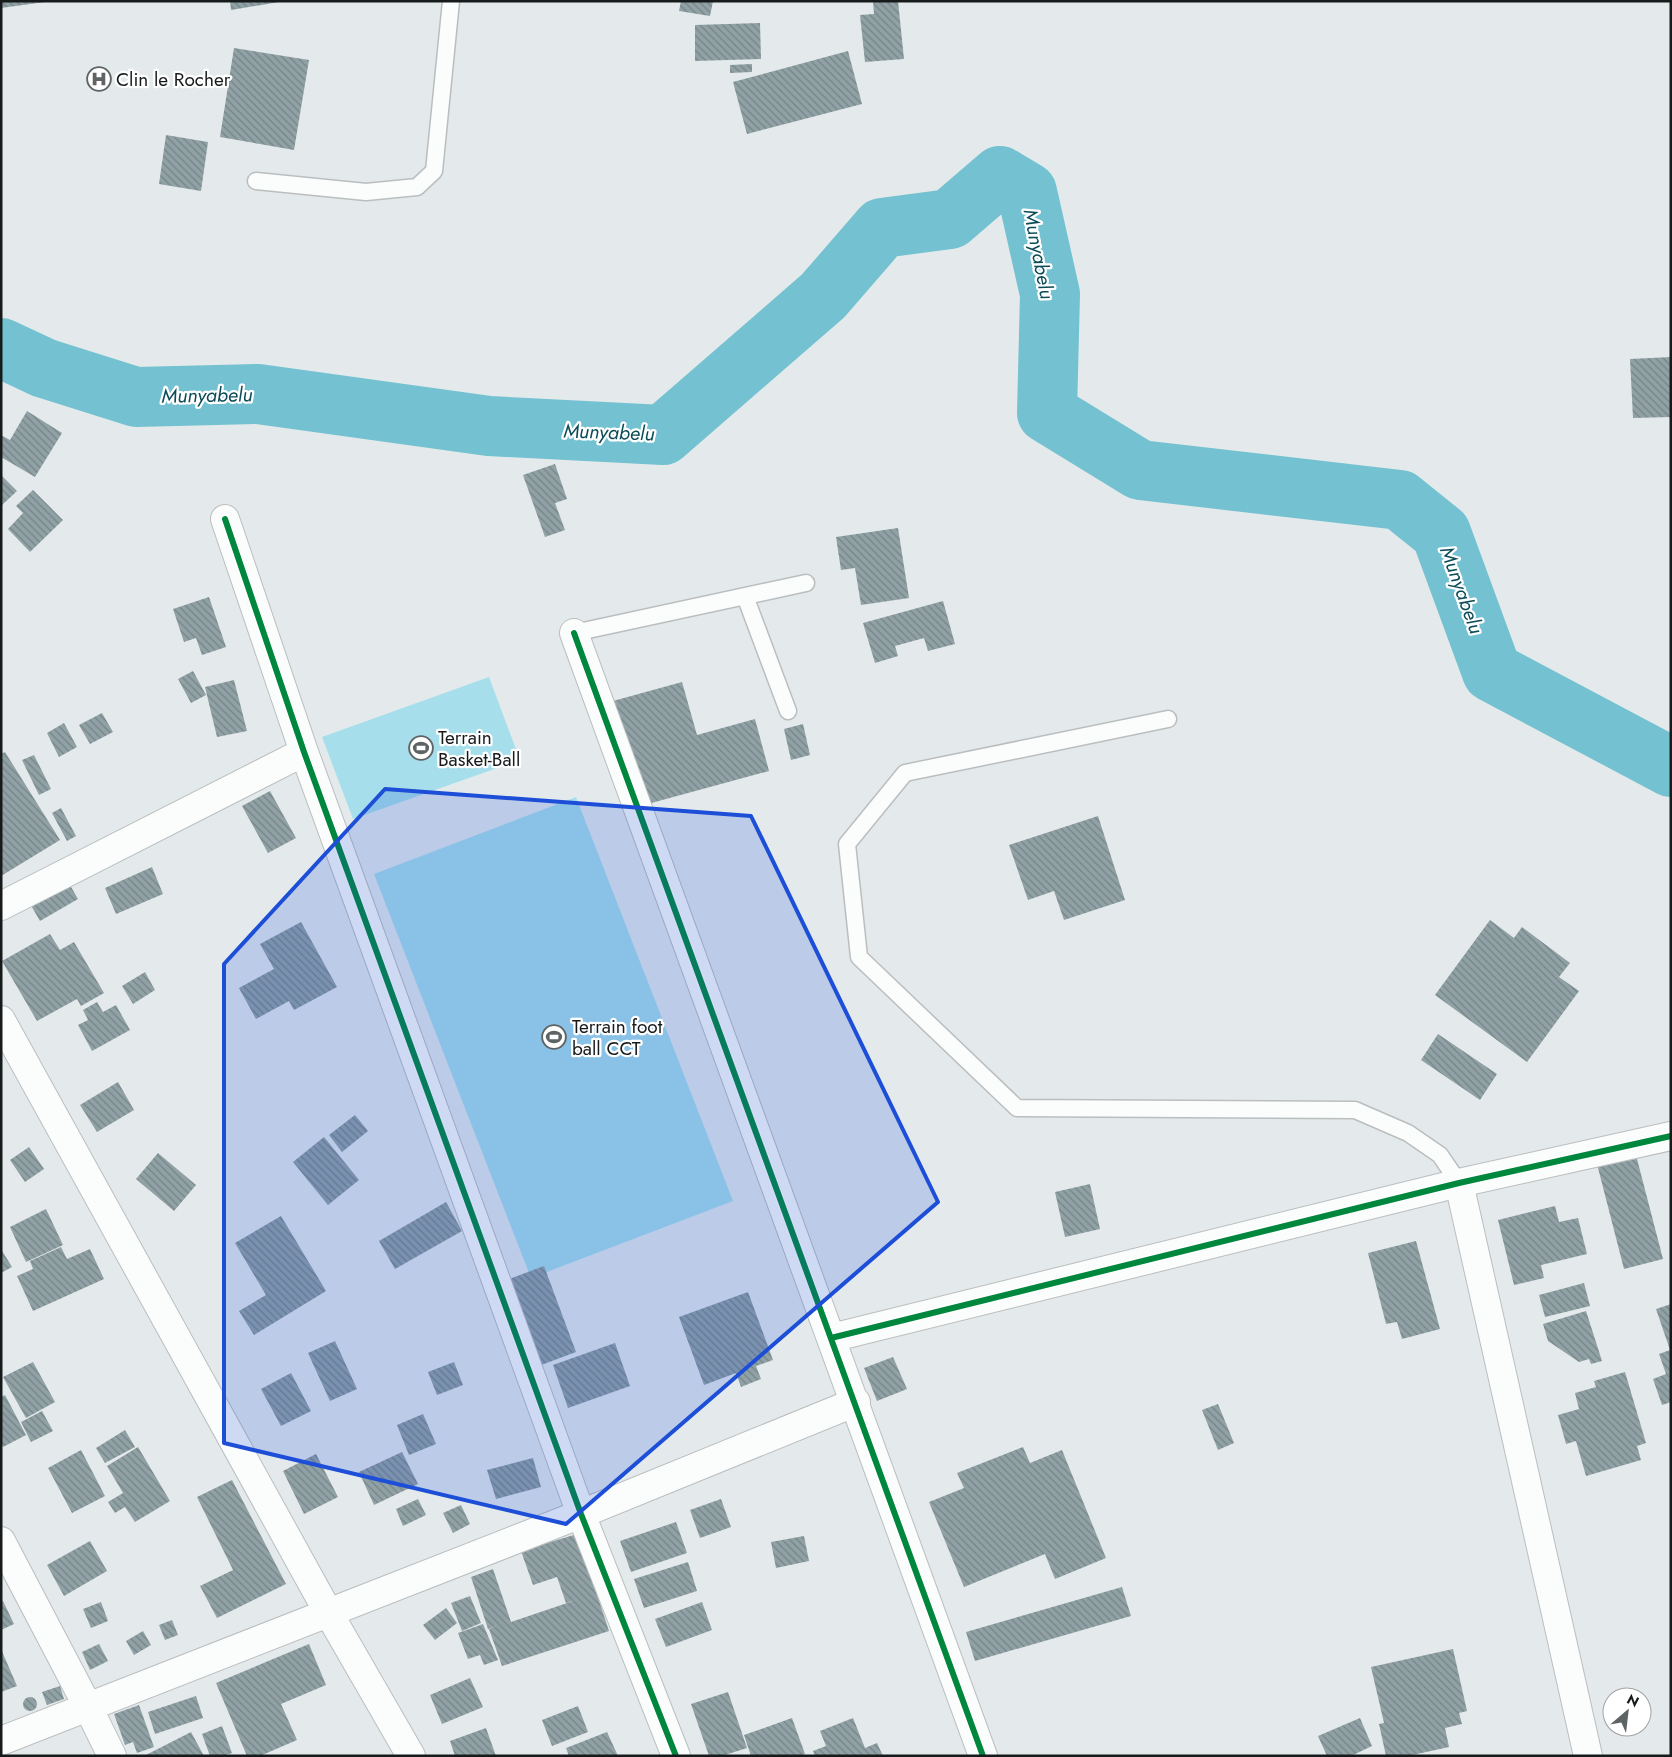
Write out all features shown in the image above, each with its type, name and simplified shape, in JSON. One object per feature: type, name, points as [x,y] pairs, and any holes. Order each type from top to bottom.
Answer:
[{"type":"street","points":[[225,519],[304,752],[582,1514],[676,1756]]},
{"type":"street","points":[[574,633],[856,1402],[983,1756]]},
{"type":"street","points":[[1,906],[304,752]]},
{"type":"street","points":[[1,1020],[328,1612],[411,1756]]},
{"type":"street","points":[[832,1338],[1459,1183],[1671,1136]]},
{"type":"street","points":[[1459,1183],[1588,1756]]},
{"type":"street","points":[[1,1741],[582,1514],[856,1402]]},
{"type":"street","points":[[1,1541],[112,1756]]},
{"type":"lane","points":[[256,180],[366,192],[417,188],[434,171],[451,1]]},
{"type":"lane","points":[[574,633],[806,583]]},
{"type":"lane","points":[[745,596],[788,711]]},
{"type":"lane","points":[[1168,720],[905,773],[847,844],[859,956],[1017,1108],[1355,1110],[1408,1133],[1440,1155],[1459,1183]]},
{"type":"highlighted area","points":[[385,789],[751,816],[938,1202],[566,1524],[224,1443],[224,964]]},
{"type":"shaded area","name":"Terrain Basket-Ball","points":[[489,677],[520,760],[353,819],[322,737]]},
{"type":"shaded area","name":"Terrain foot ball CCT","points":[[576,797],[733,1201],[531,1278],[374,874]]},
{"type":"building","points":[[1,1],[45,1],[45,2],[1,8]]},
{"type":"building","points":[[230,1],[279,1],[279,2],[231,10]]},
{"type":"building","points":[[681,1],[713,1],[710,16],[679,11]]},
{"type":"building","points":[[873,1],[898,1],[904,59],[865,62],[860,15],[874,14]]},
{"type":"building","points":[[760,23],[761,59],[695,61],[695,25]]},
{"type":"building","points":[[234,48],[309,60],[294,150],[220,137]]},
{"type":"building","points":[[848,51],[862,104],[747,134],[733,82]]},
{"type":"building","points":[[752,64],[752,72],[730,73],[730,65]]},
{"type":"building","points":[[166,135],[208,142],[201,191],[159,184]]},
{"type":"building","points":[[1671,357],[1671,417],[1633,418],[1630,359]]},
{"type":"building","points":[[27,411],[62,433],[35,477],[1,457],[1,435],[10,440]]},
{"type":"building","points":[[555,464],[567,499],[555,503],[565,530],[545,537],[523,475]]},
{"type":"building","points":[[1,475],[17,491],[1,506]]},
{"type":"building","points":[[33,490],[63,520],[30,552],[8,529],[23,513],[16,506]]},
{"type":"building","points":[[898,528],[909,598],[861,605],[855,568],[841,570],[836,537]]},
{"type":"building","points":[[209,597],[226,647],[202,655],[196,638],[184,642],[173,609]]},
{"type":"building","points":[[943,601],[955,644],[928,651],[924,638],[895,646],[898,656],[875,663],[863,623]]},
{"type":"building","points":[[193,671],[206,695],[191,703],[178,679]]},
{"type":"building","points":[[234,680],[247,731],[217,737],[205,687]]},
{"type":"building","points":[[682,682],[697,735],[755,719],[769,771],[644,805],[613,701]]},
{"type":"building","points":[[102,713],[113,732],[90,744],[79,725]]},
{"type":"building","points":[[64,723],[77,747],[59,757],[47,733]]},
{"type":"building","points":[[803,724],[810,755],[791,760],[784,729]]},
{"type":"building","points":[[5,752],[60,840],[1,876],[1,754]]},
{"type":"building","points":[[34,755],[51,789],[39,795],[22,760]]},
{"type":"building","points":[[270,791],[296,838],[268,853],[242,806]]},
{"type":"building","points":[[61,808],[76,836],[67,841],[52,813]]},
{"type":"building","points":[[1098,816],[1125,900],[1064,920],[1054,891],[1028,900],[1009,845]]},
{"type":"building","points":[[152,867],[163,894],[116,914],[105,888]]},
{"type":"building","points":[[67,880],[78,899],[40,921],[29,902]]},
{"type":"building","points":[[1490,920],[1514,938],[1522,927],[1570,963],[1559,977],[1579,991],[1527,1062],[1435,995]]},
{"type":"building","points":[[301,922],[337,987],[294,1010],[289,1001],[256,1019],[239,988],[274,969],[260,944]]},
{"type":"building","points":[[50,934],[60,950],[74,942],[104,993],[81,1006],[77,999],[37,1021],[2,961]]},
{"type":"building","points":[[145,972],[155,990],[133,1004],[122,986]]},
{"type":"building","points":[[97,1002],[103,1012],[116,1005],[130,1030],[92,1051],[78,1025],[88,1020],[83,1010]]},
{"type":"building","points":[[1438,1034],[1497,1074],[1480,1100],[1421,1060]]},
{"type":"building","points":[[118,1082],[134,1110],[97,1132],[80,1105]]},
{"type":"building","points":[[355,1115],[368,1131],[342,1152],[329,1135]]},
{"type":"building","points":[[324,1137],[359,1180],[328,1205],[293,1162]]},
{"type":"building","points":[[29,1147],[44,1169],[25,1182],[10,1160]]},
{"type":"building","points":[[158,1153],[196,1185],[174,1211],[136,1179]]},
{"type":"building","points":[[1636,1155],[1663,1259],[1624,1269],[1597,1164]]},
{"type":"building","points":[[1090,1184],[1100,1229],[1065,1237],[1055,1192]]},
{"type":"building","points":[[446,1202],[462,1231],[395,1269],[379,1241]]},
{"type":"building","points":[[1555,1206],[1559,1222],[1578,1218],[1587,1254],[1541,1265],[1544,1278],[1514,1285],[1498,1220]]},
{"type":"building","points":[[46,1209],[63,1245],[26,1262],[10,1227]]},
{"type":"building","points":[[281,1216],[326,1291],[254,1335],[239,1311],[266,1295],[235,1243]]},
{"type":"building","points":[[1416,1241],[1440,1329],[1402,1339],[1397,1322],[1386,1324],[1368,1253]]},
{"type":"building","points":[[61,1247],[67,1259],[90,1249],[104,1279],[33,1311],[17,1276],[33,1269],[30,1261]]},
{"type":"building","points":[[1,1249],[12,1267],[1,1273]]},
{"type":"building","points":[[544,1266],[576,1352],[536,1367],[504,1281]]},
{"type":"building","points":[[1584,1283],[1590,1306],[1545,1317],[1539,1295]]},
{"type":"building","points":[[748,1292],[773,1360],[756,1366],[761,1379],[741,1387],[736,1373],[704,1385],[679,1317]]},
{"type":"building","points":[[1671,1304],[1671,1402],[1662,1405],[1653,1379],[1666,1374],[1659,1354],[1670,1350],[1656,1309]]},
{"type":"building","points":[[1586,1311],[1602,1361],[1591,1364],[1589,1359],[1579,1362],[1548,1341],[1543,1324]]},
{"type":"building","points":[[335,1341],[357,1389],[330,1401],[308,1353]]},
{"type":"building","points":[[615,1343],[630,1386],[568,1408],[553,1365]]},
{"type":"building","points":[[893,1357],[907,1389],[877,1401],[864,1368]]},
{"type":"building","points":[[33,1362],[55,1402],[26,1418],[3,1377]]},
{"type":"building","points":[[454,1362],[463,1385],[437,1395],[428,1372]]},
{"type":"building","points":[[1625,1372],[1646,1443],[1637,1446],[1641,1460],[1586,1476],[1576,1441],[1566,1444],[1558,1415],[1579,1409],[1575,1393],[1596,1387],[1594,1381]]},
{"type":"building","points":[[291,1373],[311,1411],[281,1426],[261,1389]]},
{"type":"building","points":[[5,1395],[26,1435],[3,1447],[1,1443],[1,1397]]},
{"type":"building","points":[[1218,1404],[1234,1443],[1218,1450],[1202,1410]]},
{"type":"building","points":[[42,1411],[53,1431],[31,1442],[21,1422]]},
{"type":"building","points":[[423,1414],[436,1444],[409,1455],[397,1425]]},
{"type":"building","points":[[125,1430],[135,1447],[105,1463],[96,1448]]},
{"type":"building","points":[[138,1447],[170,1501],[135,1522],[125,1507],[115,1513],[108,1502],[123,1493],[107,1466]]},
{"type":"building","points":[[1023,1447],[1030,1463],[1062,1450],[1106,1558],[1055,1579],[1045,1554],[964,1587],[929,1502],[964,1488],[957,1473]]},
{"type":"building","points":[[81,1450],[105,1496],[72,1513],[48,1468]]},
{"type":"building","points":[[402,1452],[418,1484],[374,1505],[359,1472]]},
{"type":"building","points":[[316,1454],[338,1497],[304,1514],[283,1471]]},
{"type":"building","points":[[533,1458],[541,1487],[496,1499],[487,1470]]},
{"type":"building","points":[[232,1480],[286,1584],[217,1618],[200,1586],[233,1570],[197,1497]]},
{"type":"building","points":[[418,1499],[426,1515],[403,1526],[396,1509]]},
{"type":"building","points":[[721,1499],[731,1527],[700,1538],[690,1510]]},
{"type":"building","points":[[461,1505],[470,1524],[453,1533],[443,1513]]},
{"type":"building","points":[[676,1522],[687,1553],[631,1572],[620,1541]]},
{"type":"building","points":[[577,1534],[609,1631],[502,1666],[489,1629],[498,1625],[488,1629],[471,1577],[493,1569],[511,1622],[576,1600],[566,1603],[557,1577],[533,1585],[521,1551]]},
{"type":"building","points":[[804,1536],[809,1561],[776,1568],[771,1542]]},
{"type":"building","points":[[90,1541],[107,1571],[64,1596],[47,1565]]},
{"type":"building","points":[[688,1562],[697,1591],[644,1608],[634,1579]]},
{"type":"building","points":[[1122,1587],[1131,1616],[975,1661],[966,1632]]},
{"type":"building","points":[[470,1596],[481,1623],[462,1631],[451,1603]]},
{"type":"building","points":[[3,1601],[14,1624],[1,1630],[1,1602]]},
{"type":"building","points":[[101,1602],[108,1621],[91,1628],[83,1609]]},
{"type":"building","points":[[702,1602],[712,1630],[666,1647],[655,1619]]},
{"type":"building","points":[[446,1608],[457,1623],[435,1640],[423,1625]]},
{"type":"building","points":[[172,1620],[178,1635],[165,1640],[159,1625]]},
{"type":"building","points":[[483,1624],[498,1660],[484,1665],[480,1655],[468,1659],[458,1633]]},
{"type":"building","points":[[143,1631],[151,1645],[134,1655],[126,1641]]},
{"type":"building","points":[[99,1644],[108,1661],[90,1670],[82,1652]]},
{"type":"building","points":[[309,1644],[326,1685],[281,1704],[297,1740],[260,1756],[247,1756],[216,1683]]},
{"type":"building","points":[[1,1649],[17,1686],[1,1692]]},
{"type":"building","points":[[1453,1649],[1467,1711],[1459,1713],[1462,1724],[1445,1728],[1449,1747],[1408,1756],[1386,1756],[1379,1724],[1384,1723],[1371,1667]]},
{"type":"building","points":[[470,1678],[483,1707],[442,1724],[430,1695]]},
{"type":"building","points":[[60,1686],[64,1699],[47,1705],[42,1692]]},
{"type":"building","points":[[728,1692],[747,1748],[722,1756],[709,1756],[691,1704]]},
{"type":"building","points":[[196,1696],[203,1718],[155,1734],[148,1712]]},
{"type":"building","points":[[30,1697],[35,1699],[37,1704],[35,1709],[30,1711],[25,1709],[23,1704],[25,1699]]},
{"type":"building","points":[[139,1705],[154,1747],[137,1753],[133,1742],[125,1745],[114,1714]]},
{"type":"building","points":[[578,1706],[588,1732],[552,1746],[542,1720]]},
{"type":"building","points":[[792,1718],[805,1754],[800,1756],[751,1756],[744,1735]]},
{"type":"building","points":[[853,1718],[865,1748],[877,1743],[883,1756],[815,1756],[813,1751],[826,1746],[820,1731]]},
{"type":"building","points":[[1360,1718],[1372,1746],[1351,1756],[1327,1756],[1318,1736]]},
{"type":"building","points":[[222,1726],[232,1753],[223,1756],[210,1756],[202,1734]]},
{"type":"building","points":[[486,1728],[496,1756],[455,1756],[450,1741]]},
{"type":"building","points":[[191,1732],[204,1756],[144,1756]]},
{"type":"building","points":[[607,1732],[618,1756],[569,1756],[566,1748]]},
{"type":"waterway","name":"Munyabelu","points":[[1,348],[44,368],[136,397],[258,394],[489,426],[663,435],[823,296],[882,228],[950,219],[1000,176],[1027,192],[1050,294],[1047,413],[1140,470],[1400,500],[1441,533],[1492,672],[1671,767]]},
{"type":"cycle path","points":[[225,519],[304,752],[581,1514],[676,1756]]},
{"type":"cycle path","points":[[574,633],[983,1756]]},
{"type":"cycle path","points":[[831,1338],[1459,1183],[1671,1136]]},
{"type":"place","name":"Clin le Rocher","points":[[99,79]]},
{"type":"place","name":"Terrain Basket-Ball","points":[[421,748]]},
{"type":"place","name":"Terrain foot ball CCT","points":[[554,1037]]}]
